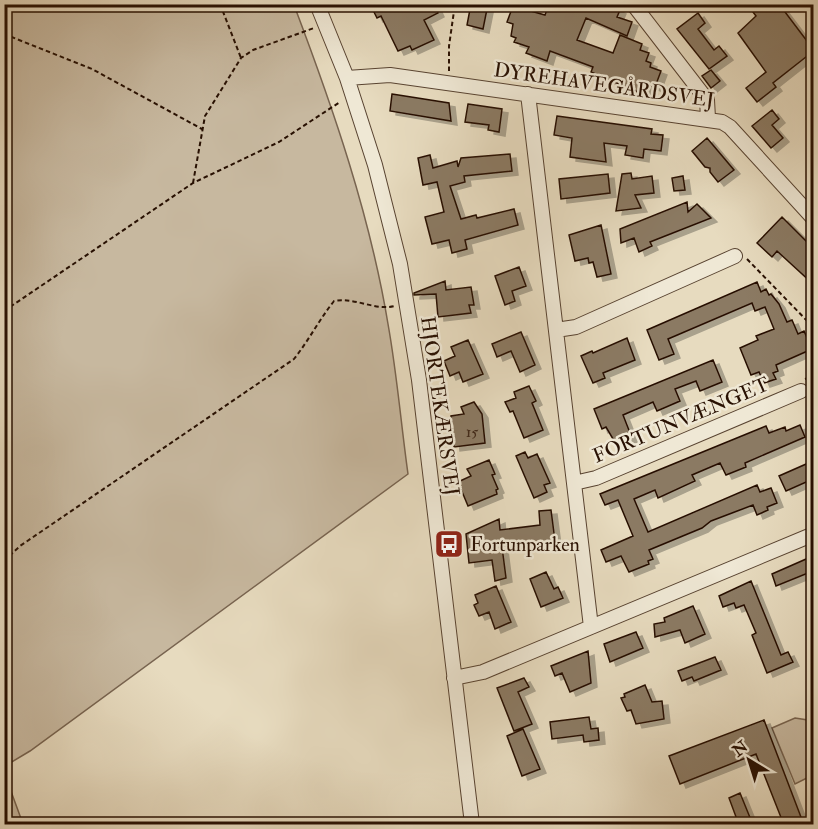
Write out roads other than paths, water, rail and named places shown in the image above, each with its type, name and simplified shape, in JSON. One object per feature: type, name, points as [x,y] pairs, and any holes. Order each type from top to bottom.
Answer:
[{"type":"street","name":"HJORTEKÆRSVEJ","points":[[317,4],[347,78],[375,165],[400,264],[419,380],[472,825]]},
{"type":"street","points":[[633,4],[707,100],[708,118]]},
{"type":"street","name":"DYREHAVEGÅRDSVEJ","points":[[347,78],[390,75],[708,118],[730,127],[813,219]]},
{"type":"street","name":"FORTUNVÆNGET","points":[[528,94],[591,627]]},
{"type":"street","points":[[556,330],[576,327],[735,256]]},
{"type":"street","name":"FORTUNVÆNGET","points":[[574,483],[596,478],[801,391]]},
{"type":"street","points":[[454,678],[483,672],[813,534]]},
{"type":"place","name":"Fortunparken","points":[[449,544]]}]
